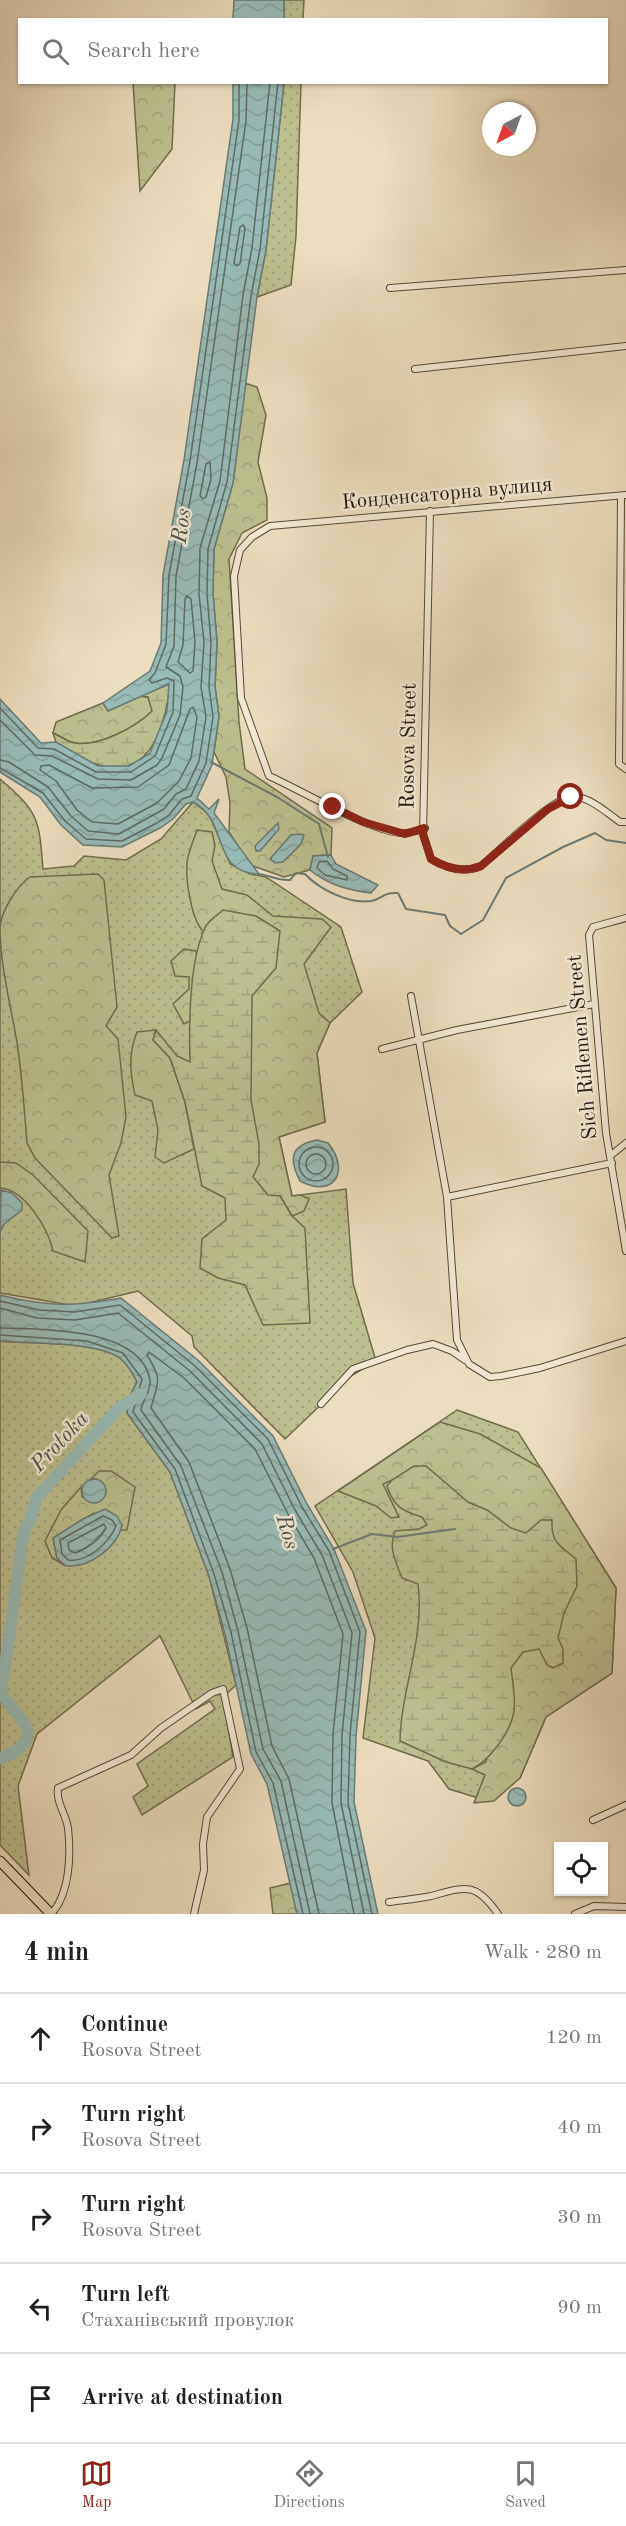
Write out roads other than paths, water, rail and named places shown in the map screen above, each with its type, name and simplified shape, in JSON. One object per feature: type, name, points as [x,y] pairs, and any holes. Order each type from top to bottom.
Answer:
[{"type":"main road","points":[[0,1861],[51,1914]]},
{"type":"street","points":[[390,288],[626,270]]},
{"type":"street","points":[[415,369],[626,346]]},
{"type":"street","points":[[624,495],[619,764],[626,769]]},
{"type":"street","name":"Конденсаторна вулиця","points":[[424,828],[405,834],[383,828],[269,776],[241,698],[234,576],[240,550],[252,537],[270,526],[624,495]]},
{"type":"street","name":"Rosova Street","points":[[430,511],[423,834],[431,859],[455,869],[474,869],[481,866],[548,809],[571,797],[584,799],[620,822],[626,822]]},
{"type":"street","name":"Sich Riflemen Street","points":[[626,918],[593,927],[589,935],[610,1156],[626,1251]]},
{"type":"street","points":[[411,996],[421,1041],[447,1197],[457,1340],[469,1364]]},
{"type":"street","points":[[382,1049],[421,1041],[457,1030],[594,1004]]},
{"type":"street","name":"Sich Riflemen Street","points":[[610,1156],[626,1143]]},
{"type":"street","points":[[447,1197],[612,1163]]},
{"type":"street","points":[[321,1404],[353,1369],[407,1350],[433,1344],[452,1351],[490,1377],[540,1368],[626,1341]]},
{"type":"street","points":[[51,1914],[58,1906],[67,1881],[68,1827],[57,1796],[58,1788],[131,1755],[161,1728],[212,1693],[223,1689],[240,1769],[207,1817],[203,1844],[204,1870],[194,1914]]},
{"type":"street","points":[[593,1820],[626,1805]]},
{"type":"street","points":[[389,1902],[419,1898],[465,1887],[481,1894],[498,1914]]},
{"type":"street","points":[[575,1914],[594,1906],[626,1907]]},
{"type":"water","points":[[234,0],[284,0],[284,18],[233,18]]},
{"type":"water","name":"Ros","points":[[233,84],[284,84],[266,250],[257,297],[233,483],[214,549],[213,593],[217,642],[215,687],[219,716],[212,765],[197,798],[209,809],[219,799],[214,813],[259,874],[244,871],[233,865],[226,856],[212,821],[193,802],[186,804],[173,819],[160,828],[122,847],[83,845],[61,825],[40,797],[0,772],[0,699],[41,743],[56,742],[98,766],[129,766],[150,753],[167,711],[169,684],[108,711],[103,703],[150,671],[161,643],[163,575],[184,460],[233,119]]},
{"type":"water","points":[[278,823],[279,829],[260,851],[256,851],[255,846]]},
{"type":"water","points":[[291,835],[304,835],[301,844],[283,862],[275,863],[270,859]]},
{"type":"water","points":[[331,855],[336,864],[378,885],[371,893],[354,890],[331,883],[310,870],[313,856]]},
{"type":"water","points":[[317,1140],[328,1143],[338,1163],[335,1179],[322,1187],[300,1181],[293,1159],[297,1149],[302,1145]]},
{"type":"water","points":[[1,1190],[12,1193],[22,1203],[22,1210],[3,1225],[0,1233]]},
{"type":"water","name":"Ros","points":[[0,1295],[47,1304],[88,1303],[121,1298],[199,1361],[273,1436],[307,1504],[334,1549],[366,1631],[356,1736],[354,1802],[378,1914],[297,1914],[267,1784],[251,1754],[225,1634],[209,1576],[170,1472],[127,1413],[129,1398],[137,1382],[132,1373],[121,1359],[97,1349],[64,1344],[0,1341]]},
{"type":"water","points":[[94,1479],[102,1483],[106,1491],[102,1499],[94,1503],[86,1499],[82,1491],[86,1483]]},
{"type":"water","points":[[105,1509],[117,1516],[122,1525],[114,1541],[108,1549],[93,1560],[75,1566],[66,1566],[57,1558],[53,1538],[83,1519]]},
{"type":"water","points":[[517,1788],[523,1791],[526,1797],[523,1803],[517,1806],[511,1803],[508,1797],[511,1791]]},
{"type":"waterway","points":[[211,762],[277,797],[319,824],[328,857]]},
{"type":"waterway","points":[[258,874],[285,880],[290,880],[296,873],[305,874],[335,895],[354,900],[371,901],[398,893],[406,909],[445,915],[450,926],[461,934],[483,920],[506,878],[563,847],[595,833],[606,840],[626,843]]},
{"type":"waterway","name":"Protoka","points":[[0,1758],[15,1751],[24,1744],[27,1737],[22,1721],[1,1694],[24,1530],[30,1521],[37,1497],[119,1408],[141,1394]]},
{"type":"waterway","points":[[333,1549],[372,1534],[397,1537],[455,1529]]}]
